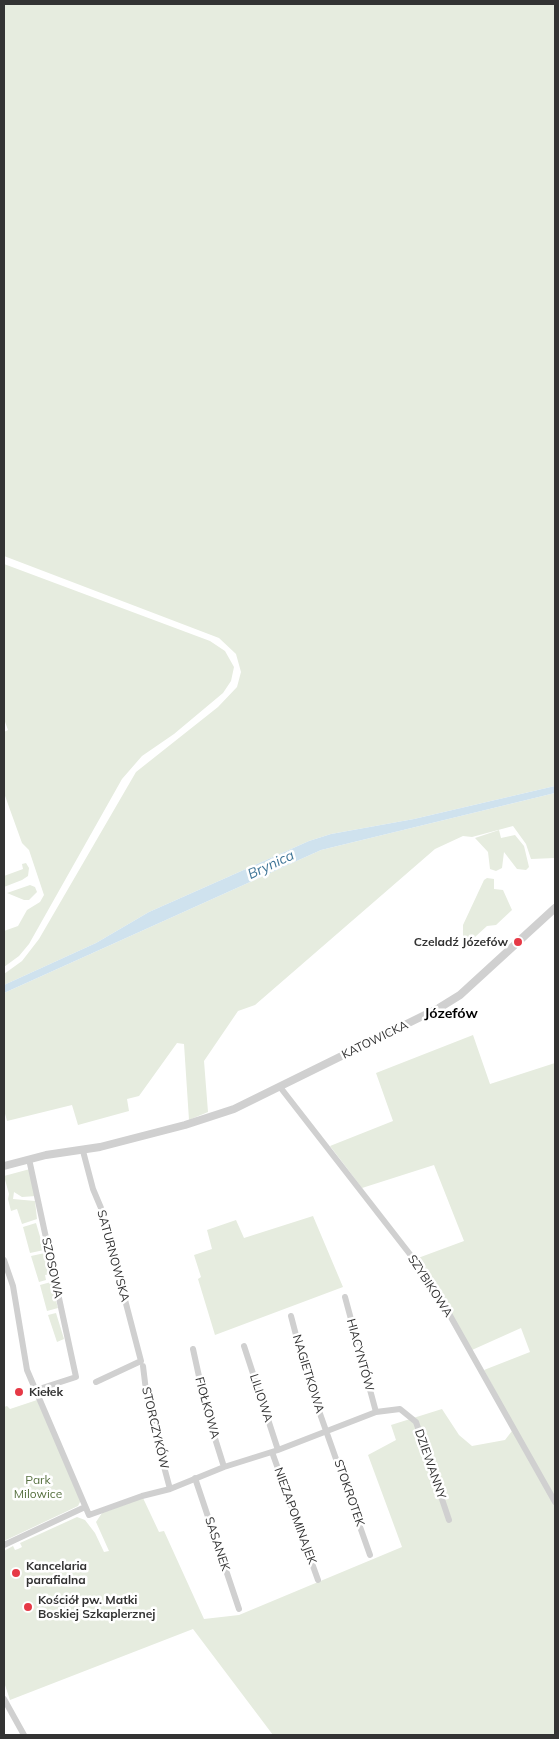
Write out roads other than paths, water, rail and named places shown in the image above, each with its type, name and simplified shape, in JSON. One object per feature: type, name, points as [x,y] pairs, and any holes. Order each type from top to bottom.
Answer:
[{"type":"street","name":"KATOWICKA","points":[[280,1087],[439,1008],[460,995],[555,908]]},
{"type":"street","points":[[4,1166],[29,1159],[83,1151],[196,1122],[234,1109],[280,1087]]},
{"type":"street","name":"SZYBIKOWA","points":[[280,1087],[430,1280],[555,1502]]},
{"type":"street","name":"SATURNOWSKA","points":[[83,1151],[90,1181],[101,1208],[142,1364]]},
{"type":"street","name":"SZOSOWA","points":[[29,1159],[76,1377],[36,1390]]},
{"type":"street","points":[[4,1260],[13,1286],[24,1359],[85,1507],[4,1545]]},
{"type":"street","name":"HIACYNTÓW","points":[[345,1297],[376,1412]]},
{"type":"street","name":"NAGIETKOWA","points":[[291,1316],[307,1377],[326,1432]]},
{"type":"street","name":"LILIOWA","points":[[244,1346],[275,1451]]},
{"type":"street","name":"FIOŁKOWA","points":[[192,1349],[207,1413],[224,1467]]},
{"type":"street","points":[[96,1382],[142,1364]]},
{"type":"street","name":"STORCZYKÓW","points":[[142,1364],[148,1407],[170,1489]]},
{"type":"street","name":"DZIEWANNY","points":[[85,1507],[89,1516],[142,1496],[170,1489],[224,1467],[275,1451],[376,1412],[400,1409],[416,1422],[449,1520]]},
{"type":"street","name":"STOKROTEK","points":[[326,1432],[370,1555]]},
{"type":"street","name":"NIEZAPOMINAJEK","points":[[275,1451],[318,1580]]},
{"type":"street","name":"SASANEK","points":[[195,1478],[239,1609]]},
{"type":"street","points":[[4,1699],[24,1735]]},
{"type":"water","name":"Brynica","points":[[555,786],[555,793],[321,850],[4,993],[4,985],[96,943],[149,912],[309,841],[331,834],[414,819]]},
{"type":"place","name":"Czeladź Józefów","points":[[518,942]]},
{"type":"place","name":"Kiełek","points":[[19,1392]]},
{"type":"place","name":"Kancelaria parafialna","points":[[16,1573]]},
{"type":"place","name":"Kościół pw. Matki Boskiej Szkaplerznej","points":[[28,1607]]},
{"type":"district","name":"Józefów","points":[[451,1014]]},
{"type":"park label","name":"Park Milowice","points":[[38,1487]]}]
